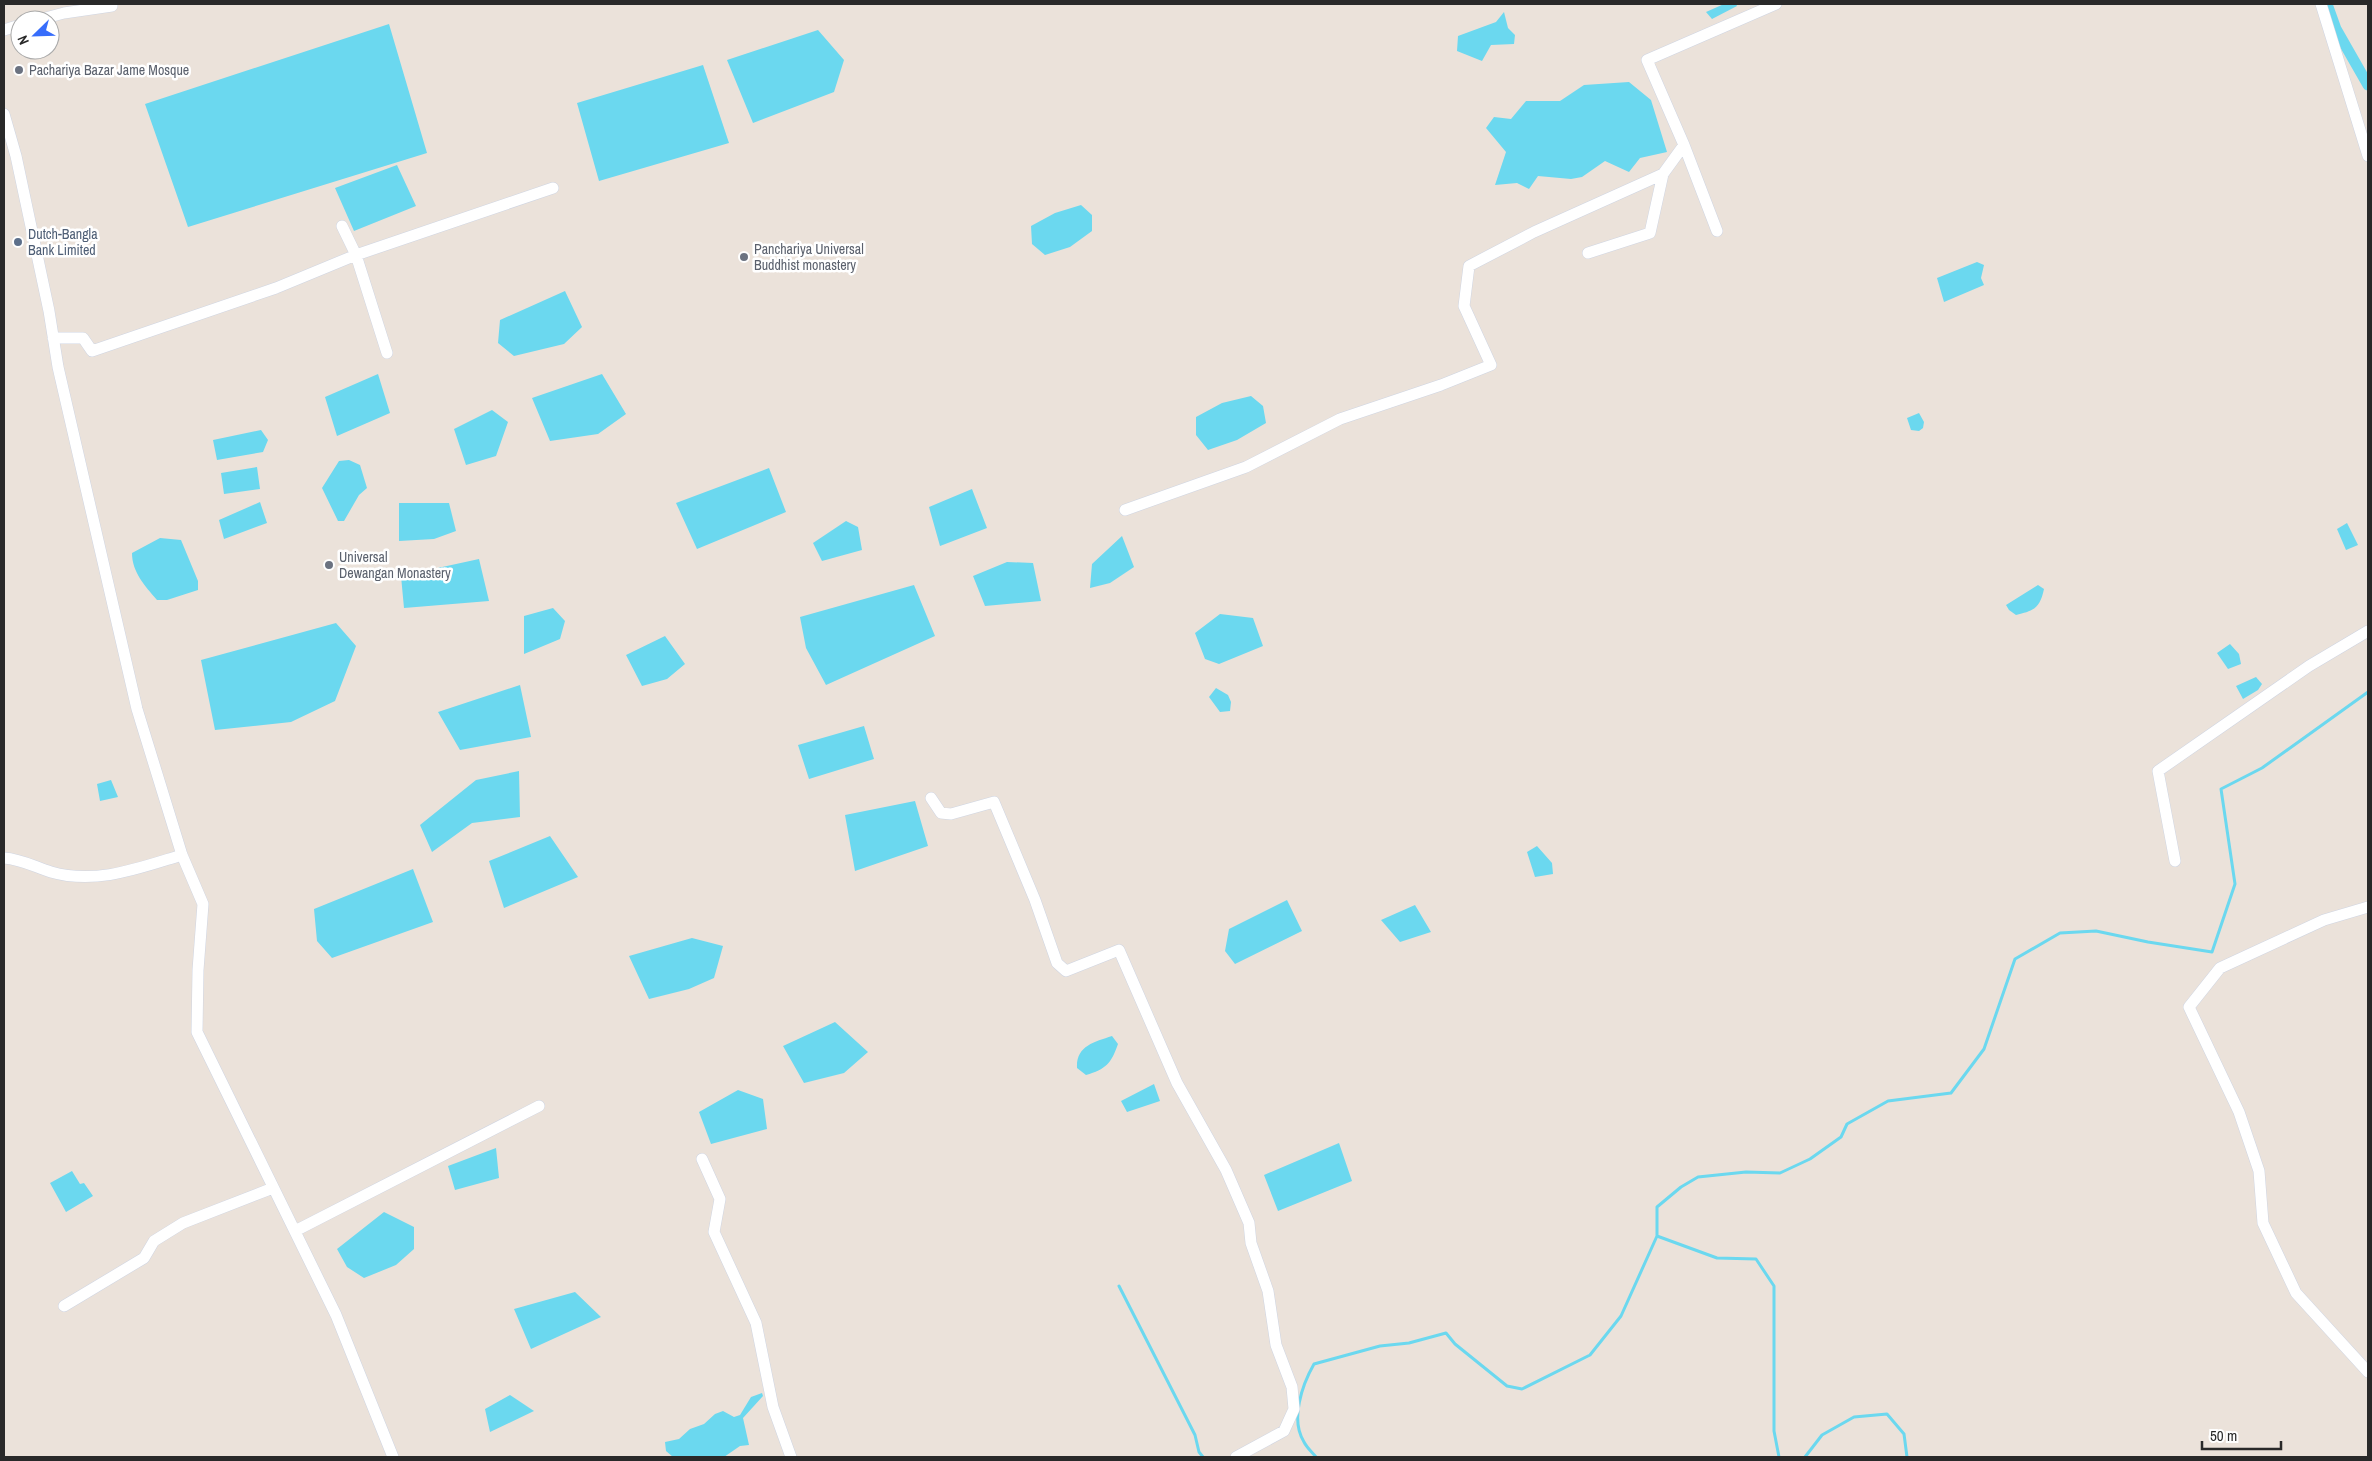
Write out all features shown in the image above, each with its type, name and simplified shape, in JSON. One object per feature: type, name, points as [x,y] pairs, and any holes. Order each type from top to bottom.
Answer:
[{"type":"street","points":[[64,13],[81,4]]},
{"type":"street","points":[[1717,231],[1684,145],[1647,60],[1776,4]]},
{"type":"street","points":[[2321,4],[2368,156]]},
{"type":"street","points":[[60,14],[112,6]]},
{"type":"street","points":[[4,114],[16,156],[53,338],[137,709],[182,855],[203,904],[198,970],[197,1032],[336,1315],[392,1457]]},
{"type":"street","points":[[1588,253],[1650,233],[1662,174],[1684,145]]},
{"type":"street","points":[[1125,510],[1246,467],[1340,419],[1442,385],[1491,365],[1464,306],[1469,266],[1534,232],[1662,174]]},
{"type":"street","points":[[53,338],[83,338],[92,351],[276,288],[356,255],[553,188]]},
{"type":"street","points":[[342,226],[356,255],[387,353]]},
{"type":"street","points":[[2175,861],[2158,771],[2309,666],[2368,631]]},
{"type":"street","points":[[931,798],[941,813],[951,814],[994,802],[1035,900],[1057,963],[1066,971],[1119,950],[1177,1083],[1226,1170],[1249,1223],[1251,1243],[1268,1291],[1276,1345],[1292,1387],[1294,1409],[1284,1431],[1236,1457]]},
{"type":"street","points":[[4,858],[16,858],[51,872],[88,878],[122,873],[182,855]]},
{"type":"street","points":[[2368,907],[2324,920],[2220,968],[2189,1007],[2240,1112],[2260,1171],[2263,1223],[2296,1292],[2368,1372]]},
{"type":"street","points":[[295,1231],[539,1106]]},
{"type":"street","points":[[702,1159],[720,1199],[714,1232],[756,1323],[773,1407],[791,1457]]},
{"type":"street","points":[[64,1306],[144,1258],[154,1241],[184,1223],[273,1188]]},
{"type":"water","points":[[1724,4],[1736,4],[1737,6],[1712,19],[1706,12]]},
{"type":"water","points":[[1504,12],[1508,28],[1515,35],[1514,44],[1491,45],[1482,61],[1457,51],[1458,36],[1496,22]]},
{"type":"water","points":[[389,24],[427,153],[188,227],[145,104]]},
{"type":"water","points":[[818,30],[844,60],[834,92],[753,123],[727,60]]},
{"type":"water","points":[[703,65],[729,143],[599,181],[577,103]]},
{"type":"water","points":[[1629,82],[1651,100],[1667,152],[1640,158],[1629,172],[1605,161],[1582,177],[1571,179],[1538,176],[1529,189],[1517,183],[1495,185],[1506,152],[1486,128],[1494,117],[1511,119],[1526,101],[1560,101],[1584,85]]},
{"type":"water","points":[[397,165],[416,206],[354,231],[335,188]]},
{"type":"water","points":[[1081,205],[1092,215],[1092,231],[1070,247],[1045,255],[1032,244],[1031,226],[1055,213]]},
{"type":"water","points":[[1977,262],[1984,265],[1981,278],[1984,285],[1944,302],[1937,278]]},
{"type":"water","points":[[565,291],[582,327],[564,344],[514,356],[498,343],[500,320]]},
{"type":"water","points":[[378,374],[390,413],[337,436],[325,397]]},
{"type":"water","points":[[602,374],[626,414],[598,434],[550,441],[532,398]]},
{"type":"water","points":[[1251,396],[1263,406],[1266,423],[1237,440],[1208,450],[1196,435],[1196,417],[1222,403]]},
{"type":"water","points":[[492,410],[508,422],[496,456],[466,465],[454,429]]},
{"type":"water","points":[[1919,413],[1924,422],[1923,428],[1919,431],[1911,430],[1907,418]]},
{"type":"water","points":[[261,430],[268,440],[263,452],[217,460],[213,440]]},
{"type":"water","points":[[349,460],[360,465],[367,488],[359,495],[344,521],[338,521],[322,488],[339,461]]},
{"type":"water","points":[[257,467],[260,489],[224,494],[221,473]]},
{"type":"water","points":[[769,468],[786,512],[697,549],[676,503]]},
{"type":"water","points":[[972,489],[987,528],[940,546],[929,507]]},
{"type":"water","points":[[260,502],[267,523],[224,539],[219,520]]},
{"type":"water","points":[[399,503],[449,503],[456,531],[434,539],[399,541]]},
{"type":"water","points":[[846,521],[858,527],[862,550],[822,561],[813,543]]},
{"type":"water","points":[[2347,523],[2358,545],[2346,550],[2337,529]]},
{"type":"water","points":[[1122,536],[1134,567],[1110,583],[1090,588],[1092,564]]},
{"type":"water","points":[[160,538],[181,540],[198,581],[198,590],[167,600],[157,600],[144,584],[134,566],[132,553]]},
{"type":"water","points":[[479,559],[489,601],[404,608],[401,576]]},
{"type":"water","points":[[1007,562],[1033,563],[1041,601],[985,606],[973,576]]},
{"type":"water","points":[[914,585],[935,636],[826,685],[806,648],[800,617]]},
{"type":"water","points":[[2038,585],[2044,589],[2040,601],[2035,608],[2016,615],[2009,610],[2006,605]]},
{"type":"water","points":[[553,608],[565,621],[560,639],[524,654],[524,616]]},
{"type":"water","points":[[1220,614],[1253,618],[1263,646],[1219,664],[1205,659],[1195,633]]},
{"type":"water","points":[[336,623],[356,646],[335,701],[291,722],[215,730],[201,660]]},
{"type":"water","points":[[665,636],[685,664],[667,679],[642,686],[626,655]]},
{"type":"water","points":[[2230,644],[2239,654],[2241,664],[2228,669],[2217,653]]},
{"type":"water","points":[[2256,677],[2262,684],[2258,690],[2243,699],[2236,686]]},
{"type":"water","points":[[520,685],[531,737],[460,750],[438,712]]},
{"type":"water","points":[[1216,688],[1228,695],[1231,702],[1230,711],[1220,712],[1209,697]]},
{"type":"water","points":[[864,726],[874,759],[809,779],[798,745]]},
{"type":"water","points":[[519,771],[520,817],[472,823],[432,852],[420,825],[476,780]]},
{"type":"water","points":[[111,780],[118,797],[100,801],[97,784]]},
{"type":"water","points":[[915,801],[928,846],[855,871],[845,815]]},
{"type":"water","points":[[550,836],[578,877],[504,908],[489,861]]},
{"type":"water","points":[[1537,846],[1552,863],[1553,874],[1535,877],[1527,852]]},
{"type":"water","points":[[413,869],[433,922],[332,958],[317,941],[314,909]]},
{"type":"water","points":[[1287,900],[1302,931],[1235,964],[1225,951],[1229,929]]},
{"type":"water","points":[[1415,905],[1431,932],[1400,942],[1381,920]]},
{"type":"water","points":[[692,938],[723,946],[714,978],[689,989],[649,999],[629,956]]},
{"type":"water","points":[[835,1022],[868,1052],[844,1073],[804,1083],[783,1046]]},
{"type":"water","points":[[1112,1036],[1118,1044],[1107,1065],[1086,1075],[1077,1068],[1077,1061],[1087,1046]]},
{"type":"water","points":[[1154,1084],[1160,1101],[1127,1112],[1121,1101]]},
{"type":"water","points":[[738,1090],[763,1099],[767,1129],[711,1144],[699,1112]]},
{"type":"water","points":[[1339,1143],[1352,1181],[1278,1211],[1264,1175]]},
{"type":"water","points":[[496,1148],[499,1178],[455,1190],[448,1166]]},
{"type":"water","points":[[72,1171],[80,1184],[84,1183],[93,1196],[66,1212],[50,1183]]},
{"type":"water","points":[[384,1212],[414,1227],[414,1249],[396,1265],[364,1278],[347,1267],[337,1249]]},
{"type":"water","points":[[575,1292],[601,1317],[531,1349],[514,1309]]},
{"type":"water","points":[[762,1393],[763,1396],[743,1418],[749,1445],[740,1446],[724,1457],[673,1457],[666,1451],[665,1442],[679,1439],[690,1429],[704,1424],[715,1414],[723,1411],[734,1417],[740,1415],[751,1397]]},
{"type":"water","points":[[510,1395],[534,1411],[490,1432],[485,1409]]},
{"type":"waterway","points":[[2327,4],[2336,29],[2368,85]]},
{"type":"waterway","points":[[1316,1457],[1304,1442],[1298,1423],[1299,1403],[1305,1382],[1314,1364],[1380,1346],[1409,1343],[1446,1333],[1455,1344],[1507,1386],[1522,1389],[1590,1355],[1621,1316],[1657,1236],[1657,1207],[1681,1187],[1698,1177],[1746,1172],[1780,1173],[1810,1159],[1841,1137],[1847,1124],[1888,1101],[1951,1093],[1984,1049],[2015,959],[2060,933],[2096,931],[2148,942],[2212,952],[2235,884],[2221,789],[2262,768],[2368,692]]},
{"type":"waterway","points":[[1657,1236],[1717,1258],[1756,1259],[1774,1286],[1774,1431],[1779,1457]]},
{"type":"waterway","points":[[1119,1286],[1195,1435],[1199,1452],[1203,1457]]},
{"type":"waterway","points":[[1805,1457],[1822,1435],[1854,1417],[1887,1414],[1904,1434],[1907,1457]]},
{"type":"place","name":"Pachariya Bazar Jame Mosque","points":[[19,70]]},
{"type":"place","name":"Dutch-Bangla Bank Limited","points":[[18,242]]},
{"type":"place","name":"Panchariya Universal Buddhist monastery","points":[[744,257]]},
{"type":"place","name":"Universal Dewangan Monastery","points":[[329,565]]}]
